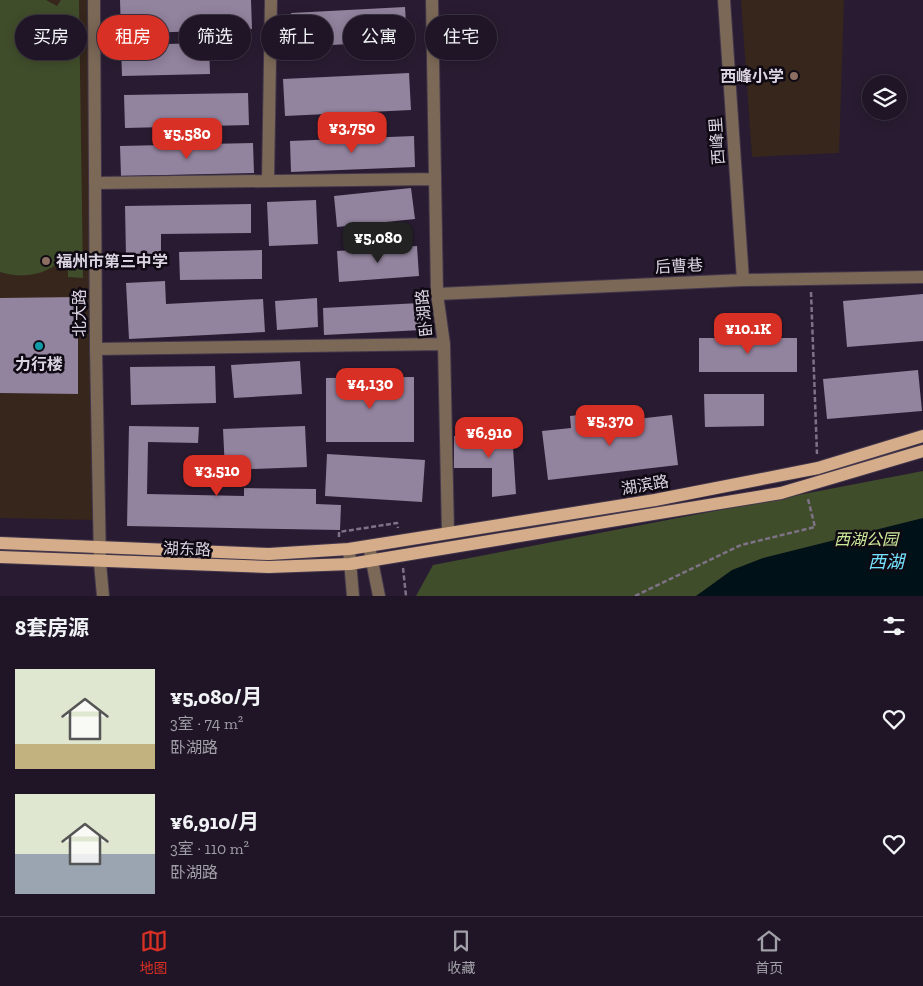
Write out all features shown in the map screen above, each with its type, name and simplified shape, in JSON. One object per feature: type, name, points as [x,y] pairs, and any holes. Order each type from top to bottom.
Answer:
[{"type":"main road","name":"湖滨路","points":[[348,550],[655,500],[818,468],[923,436]]},
{"type":"main road","name":"湖滨路","points":[[372,561],[781,493],[923,451]]},
{"type":"main road","name":"湖东路","points":[[0,543],[269,554],[348,550]]},
{"type":"main road","name":"湖东路","points":[[0,557],[100,563],[269,567],[350,564],[372,561]]},
{"type":"street","name":"北大路","points":[[94,0],[96,349],[100,563],[103,596]]},
{"type":"street","points":[[268,180],[271,0]]},
{"type":"street","name":"卧湖路","points":[[432,0],[437,294],[444,344],[448,533]]},
{"type":"street","name":"西峰里","points":[[724,0],[743,280]]},
{"type":"street","points":[[96,183],[434,179]]},
{"type":"street","name":"后曹巷","points":[[437,294],[743,280],[923,277]]},
{"type":"street","points":[[96,349],[444,344]]},
{"type":"street","points":[[369,546],[379,596]]},
{"type":"street","points":[[348,550],[353,596]]},
{"type":"path","points":[[810,278],[818,468]]},
{"type":"path","points":[[634,596],[741,545],[815,527],[808,500]]},
{"type":"shaded area","name":"福州市第三中学","points":[[0,0],[89,0],[96,520],[0,518]]},
{"type":"shaded area","name":"西峰小学","points":[[741,0],[844,0],[839,153],[752,157]]},
{"type":"green space","points":[[0,0],[46,0],[57,6],[61,0],[79,0],[79,15],[15,15],[15,60],[80,60],[83,278],[68,277],[68,252],[55,266],[38,273],[19,275],[0,272]]},
{"type":"green space","name":"西湖公园","points":[[923,471],[923,596],[416,596],[433,565]]},
{"type":"water","name":"西湖","points":[[923,518],[923,596],[696,596],[732,570],[763,558]]},
{"type":"building","points":[[120,0],[251,0],[252,29],[251,15],[179,15],[179,32],[169,32],[169,15],[120,15]]},
{"type":"building","points":[[405,7],[405,15],[343,15],[343,44],[333,45],[333,15],[291,15],[291,13]]},
{"type":"building","points":[[169,44],[179,44],[179,60],[210,60],[210,74],[122,76],[121,60],[169,60]]},
{"type":"building","points":[[409,73],[411,110],[285,116],[283,79]]},
{"type":"building","points":[[248,93],[249,125],[125,128],[124,95]]},
{"type":"building","points":[[414,136],[415,167],[291,172],[290,141]]},
{"type":"building","points":[[253,143],[254,173],[121,176],[120,146]]},
{"type":"building","points":[[411,188],[415,219],[337,227],[334,196]]},
{"type":"building","points":[[316,200],[318,244],[269,246],[267,202]]},
{"type":"building","points":[[251,204],[251,233],[161,234],[161,256],[126,256],[125,206]]},
{"type":"building","points":[[417,246],[419,276],[339,282],[337,251]]},
{"type":"building","points":[[262,250],[262,279],[180,280],[179,252]]},
{"type":"building","points":[[165,281],[166,304],[263,299],[265,332],[129,339],[126,283]]},
{"type":"building","points":[[923,294],[923,341],[847,347],[843,301]]},
{"type":"building","name":"力行楼","points":[[78,297],[78,394],[0,393],[0,298]]},
{"type":"building","points":[[317,298],[318,327],[277,330],[275,301]]},
{"type":"building","points":[[420,303],[422,330],[324,335],[323,308]]},
{"type":"building","points":[[699,338],[797,338],[797,372],[699,372]]},
{"type":"building","points":[[300,361],[302,394],[234,398],[231,365]]},
{"type":"building","points":[[215,366],[216,403],[131,405],[130,367]]},
{"type":"building","points":[[918,370],[922,411],[827,419],[823,379]]},
{"type":"building","points":[[414,377],[414,442],[326,442],[326,378]]},
{"type":"building","points":[[704,394],[764,394],[764,426],[705,427]]},
{"type":"building","points":[[636,412],[637,419],[672,415],[678,465],[548,480],[542,431],[571,428],[570,416],[588,414],[590,427],[620,424],[619,414]]},
{"type":"building","points":[[129,426],[199,427],[198,443],[148,442],[147,494],[244,496],[244,488],[316,489],[316,504],[341,505],[340,530],[127,526]]},
{"type":"building","points":[[305,426],[307,467],[225,470],[223,429]]},
{"type":"building","points":[[512,432],[516,494],[492,497],[492,468],[454,468],[454,436]]},
{"type":"building","points":[[327,454],[425,460],[422,502],[325,496]]},
{"type":"place","name":"西峰小学","points":[[794,76]]},
{"type":"place","name":"福州市第三中学","points":[[46,261]]},
{"type":"place","name":"力行楼","points":[[39,346]]}]
